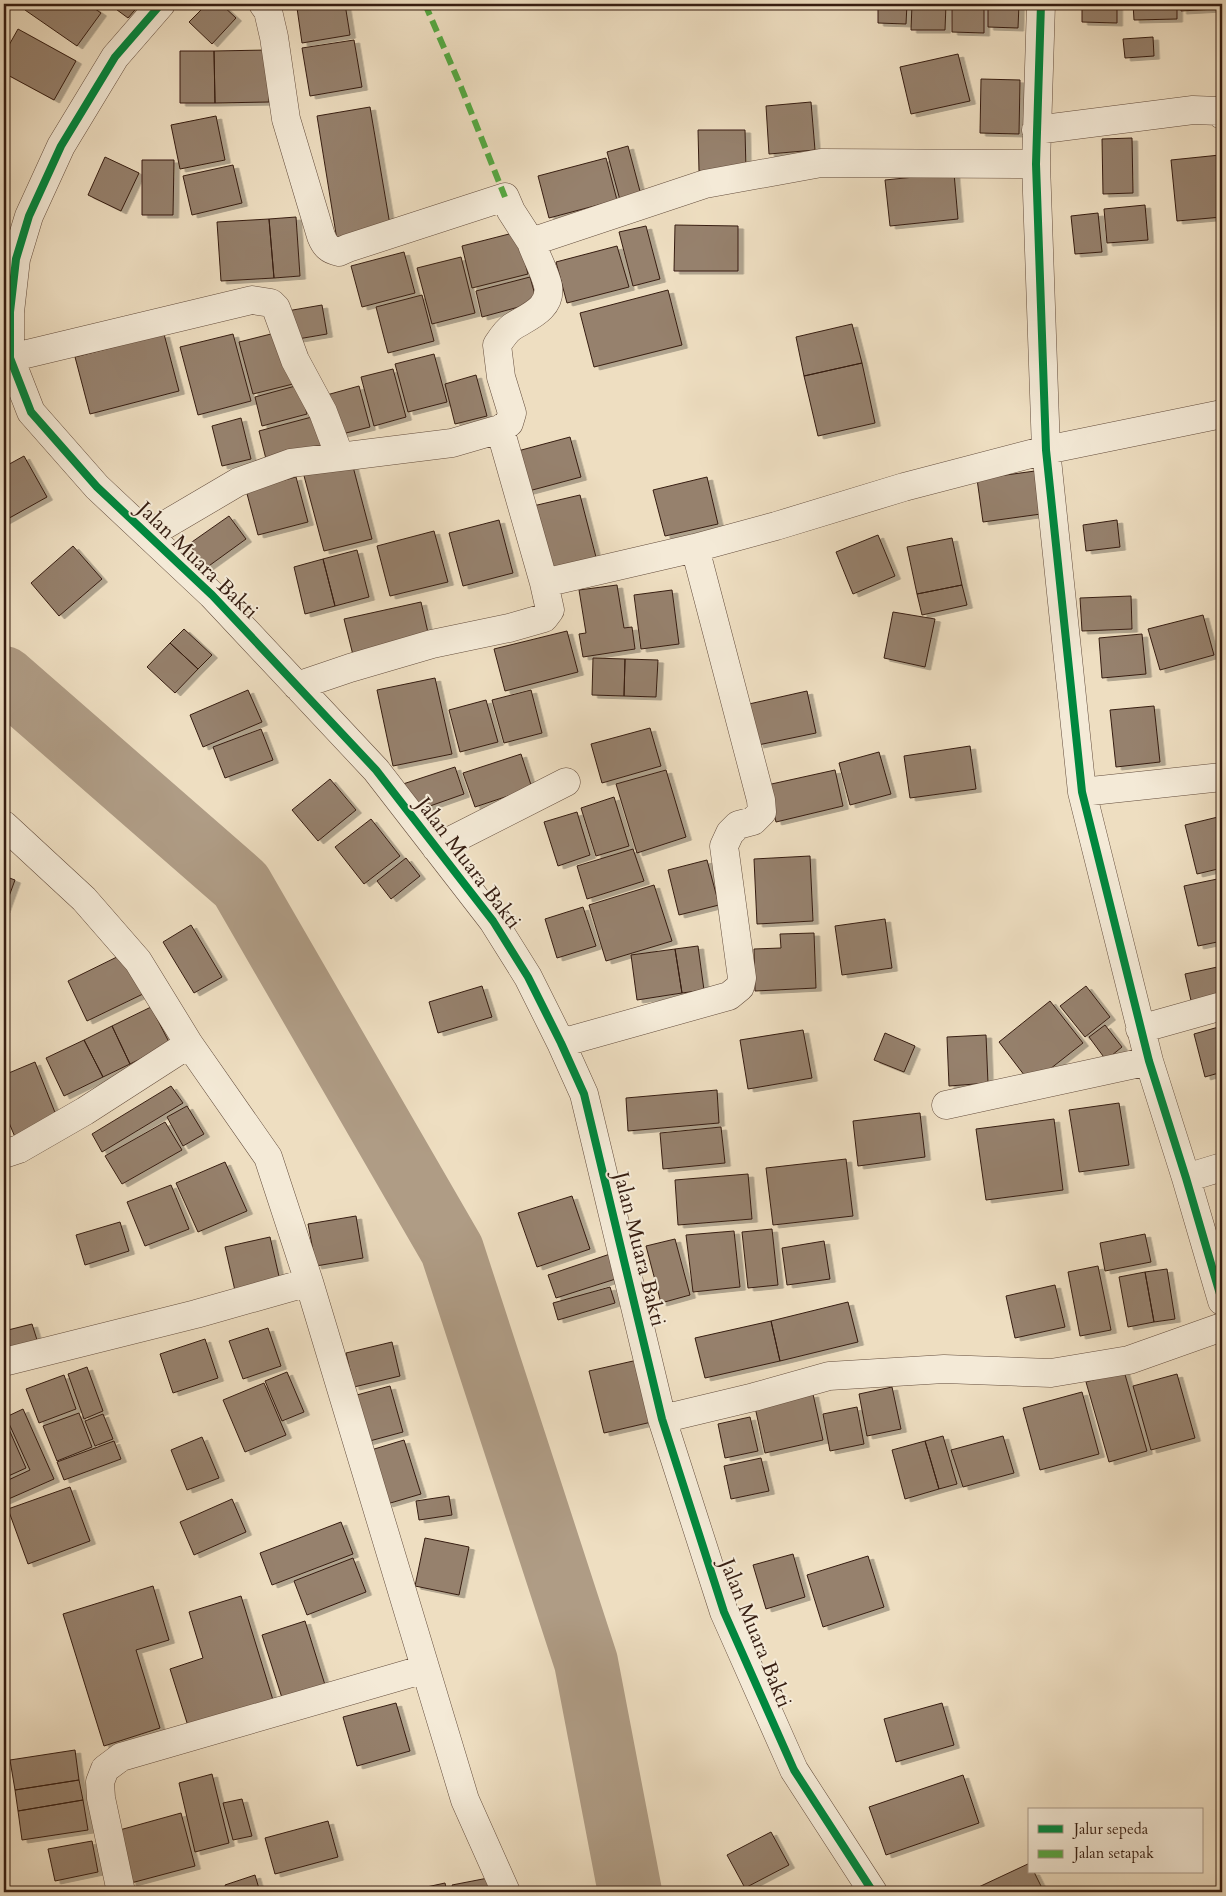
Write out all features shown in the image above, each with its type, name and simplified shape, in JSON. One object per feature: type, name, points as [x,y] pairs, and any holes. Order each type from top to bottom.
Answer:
[{"type":"street","name":"Jalan Muara Bakti","points":[[161,4],[110,65],[61,146],[29,216],[16,259],[10,312],[10,358],[31,412],[97,487],[212,595],[376,770],[493,921],[528,977],[561,1042],[584,1094],[662,1418],[728,1621],[794,1770],[873,1892]]},
{"type":"street","points":[[148,535],[238,482],[291,463],[452,443],[500,428],[509,423],[512,413],[501,377],[497,345],[511,327],[522,322],[543,306],[547,300],[548,287],[531,242],[511,211],[505,197],[339,252],[330,250],[324,244],[286,119],[274,37],[268,11],[263,4]]},
{"type":"street","points":[[1040,4],[1036,164],[1046,450],[1082,792],[1140,1029],[1222,1301]]},
{"type":"street","points":[[1036,130],[1193,110],[1220,112],[1222,115]]},
{"type":"street","points":[[531,242],[705,184],[821,163],[1036,164]]},
{"type":"street","points":[[10,358],[252,300],[271,303],[279,315],[295,360],[323,412],[340,457]]},
{"type":"street","points":[[544,583],[695,548],[776,526],[904,487],[1046,450],[1222,414]]},
{"type":"street","points":[[296,686],[432,644],[510,628],[544,618],[550,610],[544,583],[500,428]]},
{"type":"street","points":[[561,1042],[729,996],[740,987],[742,978],[724,846],[730,833],[738,824],[752,821],[762,812],[761,800],[695,548]]},
{"type":"street","points":[[1082,792],[1222,777]]},
{"type":"street","points":[[436,848],[566,782]]},
{"type":"street","points":[[4,825],[84,899],[138,961],[189,1044],[268,1157],[309,1282],[465,1800],[506,1892]]},
{"type":"street","points":[[1140,1029],[1222,1006]]},
{"type":"street","points":[[4,1154],[19,1149],[85,1111],[189,1044]]},
{"type":"street","points":[[946,1105],[1149,1061]]},
{"type":"street","points":[[1186,1178],[1222,1167]]},
{"type":"street","points":[[4,1362],[196,1314],[309,1282]]},
{"type":"street","points":[[662,1418],[754,1397],[829,1376],[944,1369],[1051,1373],[1129,1360],[1222,1327]]},
{"type":"street","points":[[121,1892],[101,1798],[100,1782],[105,1769],[121,1757],[425,1669]]},
{"type":"building","points":[[29,4],[88,4],[101,13],[77,46],[25,10]]},
{"type":"building","points":[[109,4],[140,4],[128,18]]},
{"type":"building","points":[[207,4],[221,4],[236,18],[212,44],[189,22]]},
{"type":"building","points":[[325,4],[345,4],[350,35],[302,43],[297,8]]},
{"type":"building","points":[[878,4],[907,4],[906,24],[878,23]]},
{"type":"building","points":[[912,4],[946,4],[945,30],[911,30]]},
{"type":"building","points":[[952,4],[984,4],[984,33],[952,32]]},
{"type":"building","points":[[988,4],[1019,4],[1018,28],[988,27]]},
{"type":"building","points":[[1082,4],[1117,4],[1117,23],[1082,22]]},
{"type":"building","points":[[1133,4],[1177,4],[1177,19],[1134,20]]},
{"type":"building","points":[[1181,4],[1215,4],[1216,9],[1181,11]]},
{"type":"building","points":[[18,29],[76,61],[54,100],[4,73],[4,54]]},
{"type":"building","points":[[1153,37],[1154,56],[1125,58],[1123,39]]},
{"type":"building","points":[[354,40],[362,87],[310,96],[302,48]]},
{"type":"building","points":[[269,50],[269,102],[215,103],[214,51]]},
{"type":"building","points":[[180,51],[214,51],[215,103],[180,103]]},
{"type":"building","points":[[958,54],[970,101],[911,114],[900,67]]},
{"type":"building","points":[[981,79],[1020,80],[1019,134],[980,133]]},
{"type":"building","points":[[811,102],[815,150],[769,154],[766,106]]},
{"type":"building","points":[[370,107],[391,231],[337,240],[317,116]]},
{"type":"building","points":[[216,116],[225,160],[180,169],[171,125]]},
{"type":"building","points":[[698,130],[745,130],[746,170],[699,171]]},
{"type":"building","points":[[1132,138],[1133,193],[1103,194],[1102,139]]},
{"type":"building","points":[[628,146],[641,195],[620,200],[607,152]]},
{"type":"building","points":[[1220,155],[1222,217],[1177,221],[1171,160]]},
{"type":"building","points":[[105,157],[139,173],[121,211],[88,195]]},
{"type":"building","points":[[606,158],[617,200],[549,218],[538,176]]},
{"type":"building","points":[[142,160],[174,160],[173,215],[142,215]]},
{"type":"building","points":[[233,165],[242,203],[192,215],[183,176]]},
{"type":"building","points":[[954,173],[958,219],[890,226],[885,180]]},
{"type":"building","points":[[1145,205],[1148,240],[1107,243],[1104,209]]},
{"type":"building","points":[[1098,213],[1102,252],[1075,254],[1071,216]]},
{"type":"building","points":[[296,217],[300,276],[274,278],[269,219]]},
{"type":"building","points":[[269,219],[274,278],[221,281],[217,222]]},
{"type":"building","points":[[675,225],[738,226],[738,271],[674,271]]},
{"type":"building","points":[[646,226],[660,279],[633,286],[619,232]]},
{"type":"building","points":[[517,232],[528,274],[472,288],[462,246]]},
{"type":"building","points":[[617,246],[629,287],[567,303],[556,262]]},
{"type":"building","points":[[404,252],[415,293],[362,307],[351,266]]},
{"type":"building","points":[[461,257],[475,313],[432,324],[417,268]]},
{"type":"building","points":[[530,277],[537,302],[482,317],[476,291]]},
{"type":"building","points":[[668,290],[682,345],[594,367],[580,313]]},
{"type":"building","points":[[422,295],[434,341],[388,353],[376,307]]},
{"type":"building","points":[[322,305],[327,334],[292,340],[287,311]]},
{"type":"building","points":[[852,324],[862,363],[804,376],[796,337]]},
{"type":"building","points":[[279,332],[293,384],[253,394],[239,342]]},
{"type":"building","points":[[164,334],[179,391],[90,414],[75,357]]},
{"type":"building","points":[[233,334],[251,401],[198,415],[180,347]]},
{"type":"building","points":[[434,354],[447,402],[408,412],[395,364]]},
{"type":"building","points":[[862,363],[875,423],[818,436],[804,376]]},
{"type":"building","points":[[393,369],[406,417],[374,426],[361,377]]},
{"type":"building","points":[[476,375],[487,416],[455,424],[445,384]]},
{"type":"building","points":[[299,385],[307,414],[262,426],[255,397]]},
{"type":"building","points":[[359,386],[370,427],[334,436],[323,396]]},
{"type":"building","points":[[323,414],[330,443],[266,459],[259,431]]},
{"type":"building","points":[[241,418],[251,459],[222,466],[212,426]]},
{"type":"building","points":[[570,437],[581,477],[525,492],[514,452]]},
{"type":"building","points":[[24,456],[47,497],[4,521],[4,467]]},
{"type":"building","points":[[351,459],[372,539],[324,551],[303,472]]},
{"type":"building","points":[[1035,471],[1041,514],[983,522],[977,479]]},
{"type":"building","points":[[296,477],[308,522],[258,535],[246,490]]},
{"type":"building","points":[[707,477],[718,524],[665,536],[653,490]]},
{"type":"building","points":[[580,495],[597,561],[551,572],[533,506]]},
{"type":"building","points":[[229,516],[246,539],[206,568],[189,544]]},
{"type":"building","points":[[499,520],[513,573],[463,586],[449,533]]},
{"type":"building","points":[[1117,520],[1120,547],[1086,551],[1083,525]]},
{"type":"building","points":[[434,531],[448,582],[390,596],[377,546]]},
{"type":"building","points":[[878,535],[895,576],[853,594],[836,552]]},
{"type":"building","points":[[952,538],[962,585],[917,594],[907,547]]},
{"type":"building","points":[[73,546],[102,579],[59,616],[31,583]]},
{"type":"building","points":[[357,550],[369,597],[335,606],[323,559]]},
{"type":"building","points":[[323,559],[335,606],[305,614],[294,567]]},
{"type":"building","points":[[617,585],[624,628],[632,627],[635,649],[583,657],[579,634],[586,633],[579,590]]},
{"type":"building","points":[[962,585],[967,605],[922,615],[917,594]]},
{"type":"building","points":[[672,590],[679,644],[641,649],[634,595]]},
{"type":"building","points":[[1131,596],[1132,629],[1082,631],[1080,598]]},
{"type":"building","points":[[421,602],[429,637],[353,655],[344,619]]},
{"type":"building","points":[[893,612],[935,619],[925,667],[884,658]]},
{"type":"building","points":[[1203,615],[1214,655],[1160,670],[1148,629]]},
{"type":"building","points":[[184,629],[212,655],[198,669],[170,643]]},
{"type":"building","points":[[567,631],[578,672],[505,691],[494,649]]},
{"type":"building","points":[[1142,634],[1146,674],[1102,678],[1099,638]]},
{"type":"building","points":[[170,643],[198,669],[175,693],[147,667]]},
{"type":"building","points":[[593,658],[625,659],[624,696],[592,695]]},
{"type":"building","points":[[625,659],[658,660],[656,697],[624,696]]},
{"type":"building","points":[[435,678],[452,754],[393,766],[377,690]]},
{"type":"building","points":[[248,690],[262,722],[203,747],[190,715]]},
{"type":"building","points":[[531,690],[542,733],[504,743],[492,700]]},
{"type":"building","points":[[807,691],[816,733],[758,745],[749,704]]},
{"type":"building","points":[[486,700],[498,742],[460,752],[449,710]]},
{"type":"building","points":[[1154,706],[1160,762],[1116,767],[1110,710]]},
{"type":"building","points":[[650,728],[661,766],[602,783],[591,744]]},
{"type":"building","points":[[261,729],[273,760],[225,778],[213,747]]},
{"type":"building","points":[[970,746],[976,789],[910,798],[904,756]]},
{"type":"building","points":[[879,752],[891,794],[850,805],[839,763]]},
{"type":"building","points":[[521,754],[532,788],[475,807],[463,773]]},
{"type":"building","points":[[455,767],[464,794],[413,812],[403,784]]},
{"type":"building","points":[[666,770],[686,837],[637,853],[616,784]]},
{"type":"building","points":[[835,770],[843,806],[776,822],[767,785]]},
{"type":"building","points":[[330,779],[356,810],[318,841],[292,810]]},
{"type":"building","points":[[614,797],[629,846],[596,856],[581,808]]},
{"type":"building","points":[[577,812],[590,855],[558,866],[544,822]]},
{"type":"building","points":[[1222,816],[1222,868],[1197,874],[1185,825]]},
{"type":"building","points":[[371,819],[400,856],[364,884],[335,847]]},
{"type":"building","points":[[633,849],[644,881],[587,899],[577,866]]},
{"type":"building","points":[[810,856],[813,921],[757,924],[754,859]]},
{"type":"building","points":[[406,858],[420,876],[391,899],[377,881]]},
{"type":"building","points":[[707,860],[719,905],[679,915],[668,870]]},
{"type":"building","points":[[4,876],[15,880],[4,910]]},
{"type":"building","points":[[1222,878],[1222,941],[1198,946],[1184,886]]},
{"type":"building","points":[[654,885],[672,941],[606,961],[589,905]]},
{"type":"building","points":[[583,907],[596,946],[557,958],[545,919]]},
{"type":"building","points":[[885,919],[892,968],[842,975],[835,926]]},
{"type":"building","points":[[191,925],[222,977],[194,993],[163,942]]},
{"type":"building","points":[[814,933],[816,988],[755,991],[754,949],[781,948],[780,934]]},
{"type":"building","points":[[698,946],[704,990],[682,993],[675,949]]},
{"type":"building","points":[[675,949],[682,993],[637,1000],[631,955]]},
{"type":"building","points":[[125,953],[145,993],[87,1021],[68,981]]},
{"type":"building","points":[[1222,966],[1222,998],[1192,1005],[1185,974]]},
{"type":"building","points":[[482,986],[492,1017],[438,1033],[429,1002]]},
{"type":"building","points":[[1086,986],[1110,1017],[1085,1037],[1060,1006]]},
{"type":"building","points":[[1050,1001],[1083,1043],[1031,1084],[999,1042]]},
{"type":"building","points":[[151,1007],[170,1044],[130,1064],[112,1026]]},
{"type":"building","points":[[1105,1025],[1122,1047],[1106,1060],[1089,1037]]},
{"type":"building","points":[[112,1026],[130,1064],[103,1077],[84,1040]]},
{"type":"building","points":[[1222,1026],[1222,1072],[1205,1077],[1194,1034]]},
{"type":"building","points":[[803,1030],[812,1078],[748,1089],[740,1040]]},
{"type":"building","points":[[885,1033],[915,1046],[904,1072],[874,1060]]},
{"type":"building","points":[[986,1035],[988,1083],[949,1086],[947,1037]]},
{"type":"building","points":[[84,1040],[103,1077],[64,1096],[46,1058]]},
{"type":"building","points":[[35,1062],[58,1120],[15,1137],[4,1111],[4,1075]]},
{"type":"building","points":[[171,1086],[183,1103],[102,1152],[92,1134]]},
{"type":"building","points":[[717,1090],[719,1123],[628,1131],[626,1098]]},
{"type":"building","points":[[1119,1103],[1129,1165],[1079,1172],[1069,1110]]},
{"type":"building","points":[[187,1106],[204,1134],[183,1146],[167,1117]]},
{"type":"building","points":[[920,1113],[925,1157],[858,1166],[853,1121]]},
{"type":"building","points":[[1054,1119],[1063,1190],[986,1200],[976,1129]]},
{"type":"building","points":[[165,1122],[182,1150],[122,1184],[105,1156]]},
{"type":"building","points":[[721,1127],[725,1163],[663,1169],[660,1133]]},
{"type":"building","points":[[846,1159],[853,1216],[773,1225],[766,1168]]},
{"type":"building","points":[[225,1162],[247,1211],[198,1232],[176,1183]]},
{"type":"building","points":[[748,1174],[752,1219],[678,1225],[675,1180]]},
{"type":"building","points":[[171,1185],[189,1229],[145,1246],[127,1202]]},
{"type":"building","points":[[572,1196],[590,1249],[537,1267],[518,1213]]},
{"type":"building","points":[[356,1216],[363,1258],[316,1266],[308,1224]]},
{"type":"building","points":[[120,1222],[129,1251],[85,1265],[76,1235]]},
{"type":"building","points":[[772,1229],[778,1285],[748,1288],[742,1232]]},
{"type":"building","points":[[734,1231],[740,1287],[693,1292],[686,1235]]},
{"type":"building","points":[[1145,1234],[1151,1262],[1105,1271],[1100,1243]]},
{"type":"building","points":[[270,1237],[281,1285],[236,1295],[225,1247]]},
{"type":"building","points":[[675,1239],[690,1295],[661,1303],[646,1246]]},
{"type":"building","points":[[824,1241],[830,1279],[787,1285],[782,1248]]},
{"type":"building","points":[[616,1252],[625,1276],[556,1298],[548,1275]]},
{"type":"building","points":[[1098,1266],[1111,1330],[1080,1336],[1068,1272]]},
{"type":"building","points":[[1167,1269],[1175,1319],[1154,1322],[1145,1272]]},
{"type":"building","points":[[1145,1272],[1154,1322],[1128,1327],[1119,1277]]},
{"type":"building","points":[[1055,1285],[1065,1327],[1015,1338],[1006,1296]]},
{"type":"building","points":[[610,1287],[615,1303],[558,1320],[553,1303]]},
{"type":"building","points":[[848,1302],[858,1342],[780,1361],[771,1321]]},
{"type":"building","points":[[771,1321],[780,1361],[705,1378],[695,1338]]},
{"type":"building","points":[[32,1324],[38,1343],[5,1351],[4,1331]]},
{"type":"building","points":[[268,1328],[281,1366],[243,1379],[229,1341]]},
{"type":"building","points":[[205,1339],[218,1378],[173,1393],[160,1354]]},
{"type":"building","points":[[392,1342],[400,1376],[354,1387],[346,1353]]},
{"type":"building","points":[[642,1359],[656,1421],[604,1433],[589,1371]]},
{"type":"building","points":[[87,1367],[103,1411],[84,1419],[68,1374]]},
{"type":"building","points":[[1124,1371],[1147,1451],[1109,1462],[1086,1382]]},
{"type":"building","points":[[287,1372],[304,1412],[282,1421],[265,1381]]},
{"type":"building","points":[[1177,1374],[1195,1438],[1151,1450],[1133,1386]]},
{"type":"building","points":[[64,1375],[76,1409],[39,1423],[26,1389]]},
{"type":"building","points":[[264,1383],[286,1435],[245,1452],[223,1400]]},
{"type":"building","points":[[390,1386],[403,1432],[366,1442],[353,1396]]},
{"type":"building","points":[[892,1387],[901,1429],[867,1436],[859,1394]]},
{"type":"building","points":[[1082,1392],[1099,1454],[1040,1470],[1023,1408]]},
{"type":"building","points":[[813,1394],[823,1440],[765,1453],[755,1407]]},
{"type":"building","points":[[857,1407],[864,1444],[830,1451],[823,1414]]},
{"type":"building","points":[[23,1409],[54,1479],[4,1501],[4,1482],[30,1470],[6,1417]]},
{"type":"building","points":[[79,1413],[92,1447],[57,1461],[43,1426]]},
{"type":"building","points":[[103,1414],[113,1439],[95,1446],[85,1421]]},
{"type":"building","points":[[750,1417],[758,1451],[725,1458],[718,1424]]},
{"type":"building","points":[[4,1418],[26,1468],[4,1478]]},
{"type":"building","points":[[943,1436],[957,1484],[939,1489],[925,1441]]},
{"type":"building","points":[[1003,1436],[1014,1473],[963,1487],[951,1450]]},
{"type":"building","points":[[202,1437],[219,1478],[187,1490],[171,1450]]},
{"type":"building","points":[[404,1440],[421,1494],[387,1504],[371,1450]]},
{"type":"building","points":[[114,1441],[121,1459],[64,1480],[57,1462]]},
{"type":"building","points":[[925,1441],[939,1489],[905,1499],[892,1450]]},
{"type":"building","points":[[761,1458],[769,1491],[731,1499],[724,1466]]},
{"type":"building","points":[[70,1487],[90,1541],[28,1564],[8,1509]]},
{"type":"building","points":[[449,1496],[452,1515],[419,1520],[416,1501]]},
{"type":"building","points":[[232,1499],[246,1532],[194,1555],[180,1522]]},
{"type":"building","points":[[341,1522],[353,1554],[272,1585],[260,1553]]},
{"type":"building","points":[[425,1538],[469,1547],[459,1595],[415,1586]]},
{"type":"building","points":[[793,1554],[805,1597],[766,1609],[753,1565]]},
{"type":"building","points":[[868,1556],[884,1607],[823,1627],[807,1575]]},
{"type":"building","points":[[353,1558],[366,1592],[307,1615],[294,1581]]},
{"type":"building","points":[[153,1586],[169,1640],[136,1650],[160,1728],[104,1746],[63,1614]]},
{"type":"building","points":[[241,1596],[273,1700],[188,1726],[170,1669],[203,1658],[189,1612]]},
{"type":"building","points":[[305,1621],[326,1688],[283,1701],[262,1635]]},
{"type":"building","points":[[396,1703],[410,1751],[357,1766],[343,1717]]},
{"type":"building","points":[[942,1703],[954,1745],[896,1762],[884,1719]]},
{"type":"building","points":[[75,1750],[79,1780],[15,1790],[10,1760]]},
{"type":"building","points":[[212,1774],[229,1843],[195,1852],[179,1783]]},
{"type":"building","points":[[963,1775],[979,1823],[886,1855],[869,1807]]},
{"type":"building","points":[[79,1780],[83,1800],[18,1811],[15,1790]]},
{"type":"building","points":[[242,1799],[252,1836],[233,1840],[223,1803]]},
{"type":"building","points":[[83,1800],[88,1830],[22,1840],[18,1811]]},
{"type":"building","points":[[181,1813],[195,1866],[131,1883],[116,1831]]},
{"type":"building","points":[[328,1821],[338,1857],[275,1874],[265,1838]]},
{"type":"building","points":[[771,1832],[789,1865],[745,1888],[727,1855]]},
{"type":"building","points":[[92,1841],[98,1872],[55,1881],[48,1849]]},
{"type":"building","points":[[1028,1864],[1028,1874],[1035,1874],[1044,1892],[968,1892]]},
{"type":"building","points":[[255,1875],[260,1892],[227,1892],[225,1885]]},
{"type":"building","points":[[488,1878],[491,1892],[454,1892],[452,1885]]},
{"type":"building","points":[[445,1883],[447,1892],[423,1892],[422,1888]]},
{"type":"waterway","points":[[4,678],[241,885],[452,1250],[586,1662],[630,1892]]},
{"type":"marked path","points":[[425,4],[505,197]]},
{"type":"cycle path","points":[[161,4],[115,57],[61,146],[29,216],[16,259],[10,312],[10,358],[31,412],[97,487],[212,595],[376,770],[493,921],[528,977],[584,1094],[662,1419],[724,1612],[794,1770],[873,1892]]},
{"type":"cycle path","points":[[1041,4],[1036,164],[1046,450],[1082,792],[1149,1061],[1222,1301]]}]
